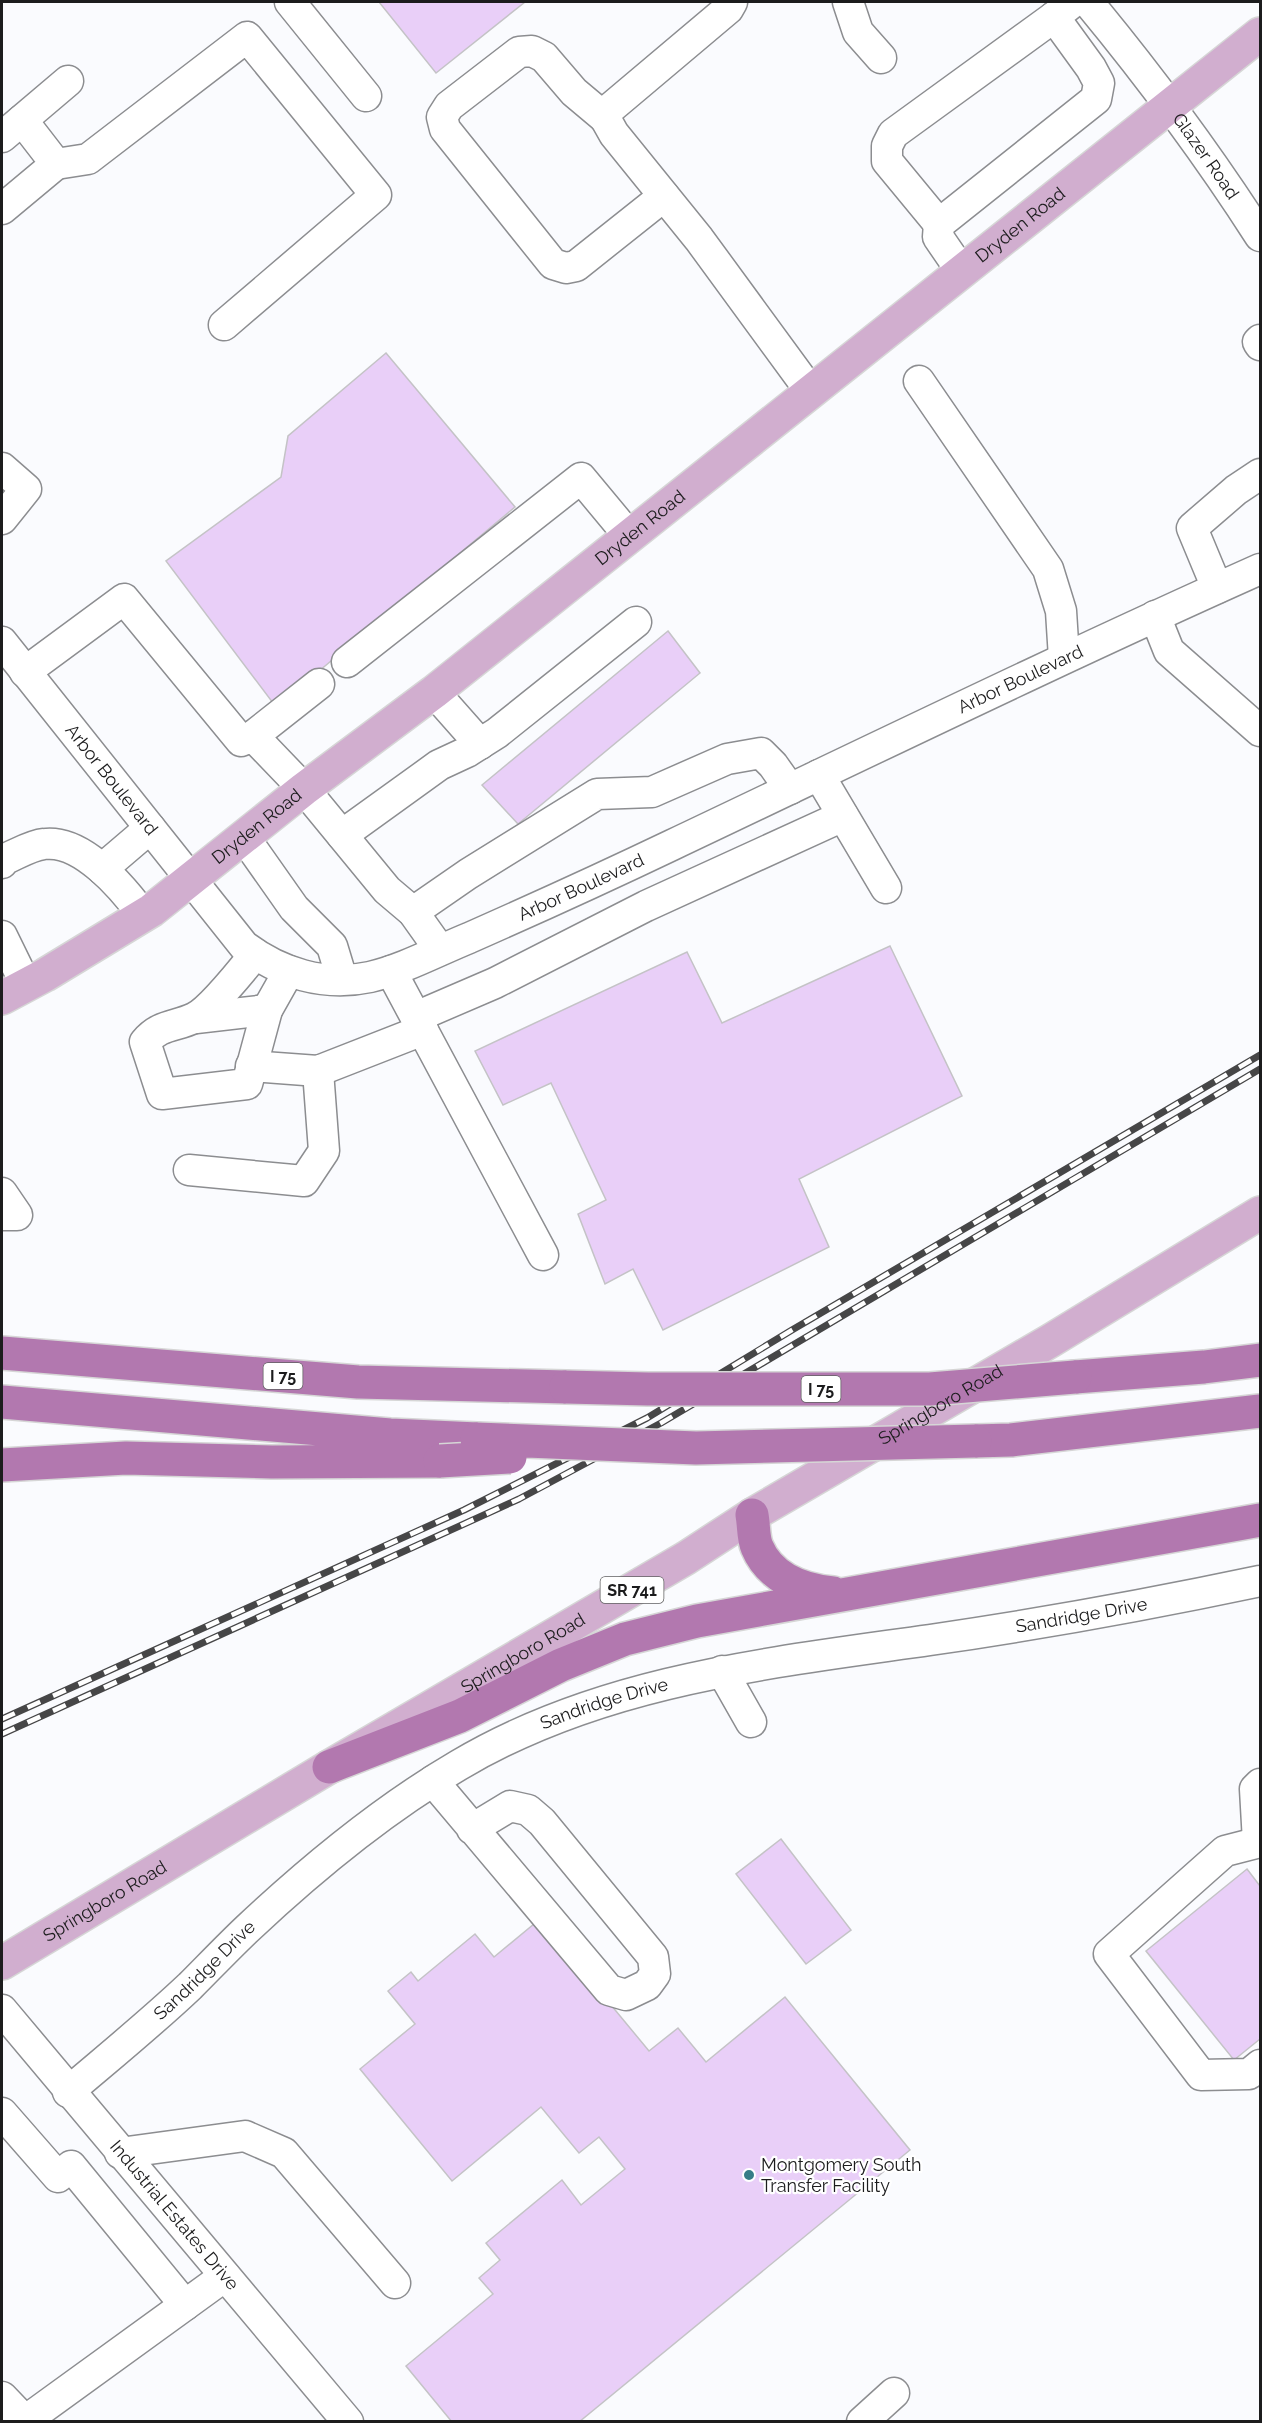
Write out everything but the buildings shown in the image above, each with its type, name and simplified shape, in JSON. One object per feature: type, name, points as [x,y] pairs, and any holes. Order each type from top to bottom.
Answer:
[{"type":"highway","name":"I 75","points":[[2,1353],[358,1382],[648,1389],[930,1389],[1204,1367],[1260,1360]]},
{"type":"highway","points":[[2,1402],[390,1435],[696,1448]]},
{"type":"highway","points":[[2,1465],[126,1458],[272,1462],[440,1461],[696,1448],[1011,1440],[1260,1411]]},
{"type":"highway","points":[[752,1515],[756,1545],[766,1564],[780,1576],[810,1590],[857,1593]]},
{"type":"highway","points":[[329,1767],[460,1716],[561,1665],[625,1639],[697,1621],[1260,1520]]},
{"type":"main road","name":"Dryden Road","points":[[14,992],[143,915],[304,789],[434,692],[1260,34]]},
{"type":"main road","name":"Springboro Road","points":[[2,1963],[329,1767],[686,1558],[752,1515],[1050,1341],[1260,1213]]},
{"type":"street","points":[[290,2],[366,96]]},
{"type":"street","points":[[605,118],[607,111],[728,9],[732,2]]},
{"type":"street","points":[[848,2],[858,32],[881,58]]},
{"type":"street","name":"Glazer Road","points":[[1088,2],[1171,105],[1260,236]]},
{"type":"street","points":[[939,224],[1096,99],[1099,83],[1064,9],[893,134],[887,146],[887,161],[939,224],[938,237],[962,272]]},
{"type":"street","points":[[2,209],[56,164],[88,159],[247,37],[376,195],[225,325]]},
{"type":"street","points":[[664,196],[576,266],[566,268],[553,264],[445,129],[442,117],[449,106],[519,52],[532,51],[544,57],[574,92],[605,118],[614,134],[664,196],[720,266],[811,392]]},
{"type":"street","points":[[56,164],[12,128],[69,81]]},
{"type":"street","points":[[1260,340],[1258,342],[1260,345]]},
{"type":"street","points":[[919,381],[1048,569],[1061,611],[1064,658]]},
{"type":"street","points":[[2,468],[26,489],[2,519]]},
{"type":"street","points":[[1217,588],[1192,528],[1236,490],[1260,474]]},
{"type":"street","points":[[347,662],[581,478],[630,537]]},
{"type":"street","name":"Arbor Boulevard","points":[[2,642],[192,878],[235,936],[265,962],[289,971],[324,979],[342,980],[368,977],[391,970],[533,910],[1064,658],[1260,569]]},
{"type":"street","points":[[25,672],[124,599],[241,741],[253,736],[319,684]]},
{"type":"street","points":[[1155,616],[1169,651],[1260,731]]},
{"type":"street","points":[[342,836],[439,765],[480,744],[572,675],[636,622]]},
{"type":"street","points":[[434,692],[480,744]]},
{"type":"street","points":[[253,736],[304,789],[387,890],[413,912],[440,950]]},
{"type":"street","points":[[413,912],[468,874],[597,794],[652,792],[727,759],[761,753],[773,765],[790,789]]},
{"type":"street","points":[[819,775],[886,888]]},
{"type":"street","points":[[251,1066],[318,1071],[420,1024],[646,906],[843,816]]},
{"type":"street","points":[[102,869],[150,828]]},
{"type":"street","points":[[244,837],[294,908],[332,946],[342,980]]},
{"type":"street","points":[[2,863],[5,859],[44,844],[64,845],[102,869],[124,890],[143,915]]},
{"type":"street","points":[[2,936],[14,992]]},
{"type":"street","points":[[195,1018],[236,979],[255,954]]},
{"type":"street","points":[[391,970],[543,1255]]},
{"type":"street","points":[[267,1010],[195,1018],[168,1025],[150,1036],[145,1042],[162,1094],[247,1084],[267,1010],[289,971]]},
{"type":"street","points":[[189,1170],[304,1181],[324,1151],[318,1071]]},
{"type":"street","points":[[2,1193],[17,1215],[2,1215]]},
{"type":"street","name":"Sandridge Drive","points":[[68,2092],[189,1987],[246,1930],[302,1879],[361,1832],[433,1781],[508,1738],[557,1717],[624,1695],[722,1671],[1080,1617],[1260,1581]]},
{"type":"street","points":[[722,1671],[751,1722]]},
{"type":"street","points":[[433,1781],[472,1830],[609,1990],[626,1995],[647,1985],[655,1974],[652,1957],[542,1822],[528,1810],[510,1806],[472,1830]]},
{"type":"street","points":[[1260,1784],[1255,1789],[1259,1842],[1225,1851],[1109,1954],[1201,2075],[1249,2074],[1260,2065]]},
{"type":"street","name":"Industrial Estates Drive","points":[[2,2010],[68,2092],[348,2421]]},
{"type":"street","points":[[2,2112],[58,2177],[71,2166],[185,2305]]},
{"type":"street","points":[[120,2153],[245,2136],[284,2153],[394,2283]]},
{"type":"street","points":[[2,2397],[25,2421],[225,2276]]},
{"type":"street","points":[[862,2421],[894,2393]]},
{"type":"railway","points":[[2,1719],[464,1510],[647,1418],[792,1330],[1260,1055]]},
{"type":"railway","points":[[2,1734],[519,1499],[661,1423],[1260,1069]]},
{"type":"place","name":"Montgomery South Transfer Facility","points":[[749,2175]]}]
